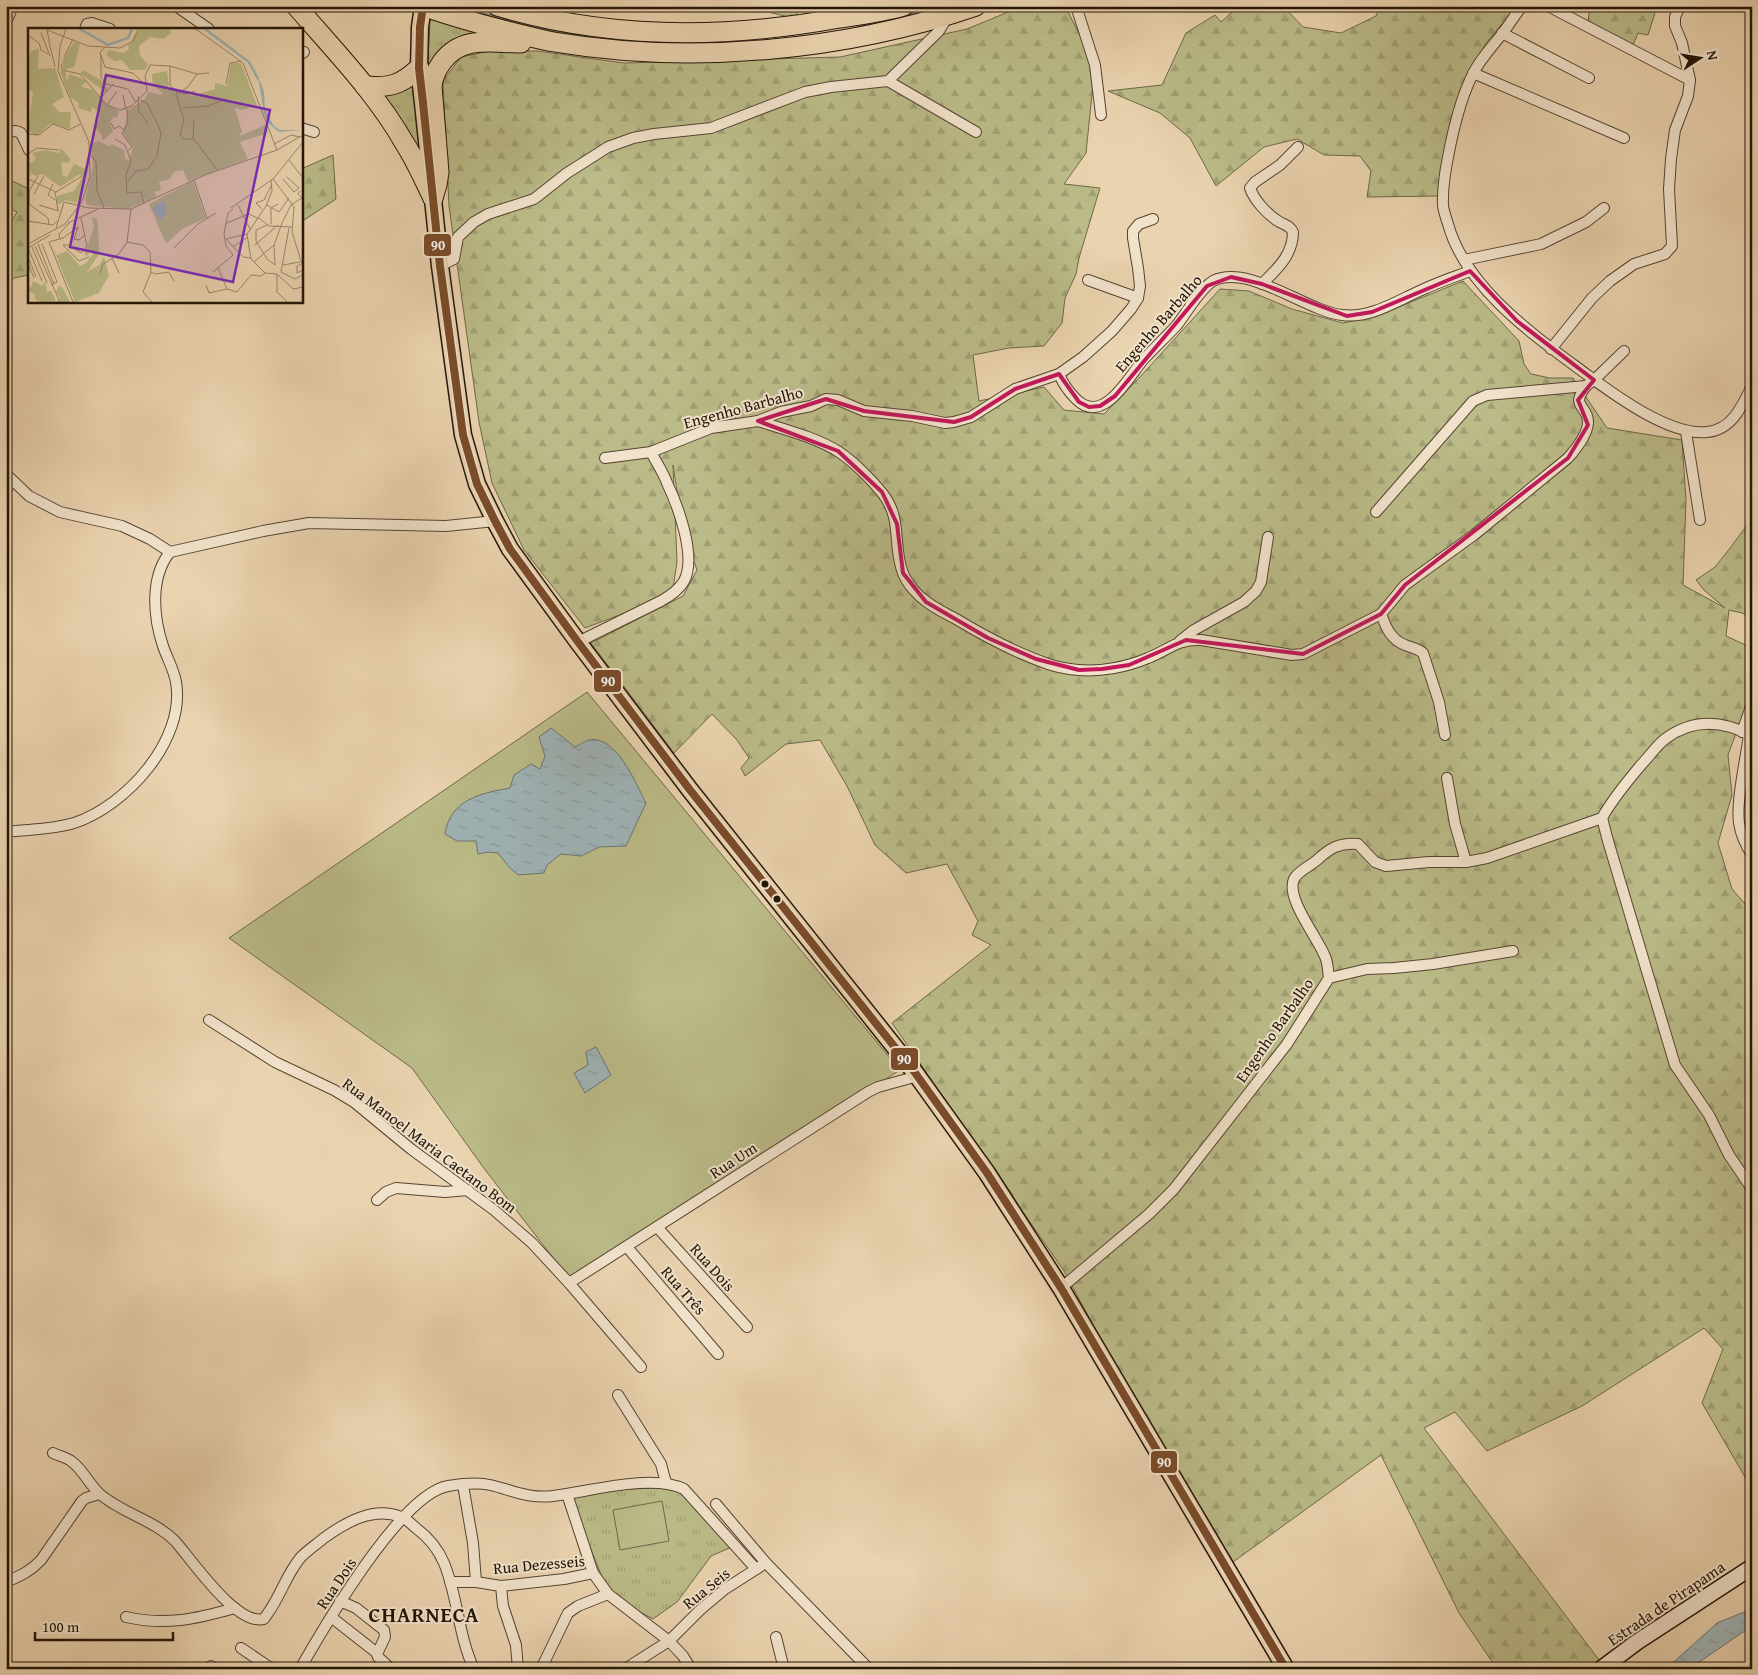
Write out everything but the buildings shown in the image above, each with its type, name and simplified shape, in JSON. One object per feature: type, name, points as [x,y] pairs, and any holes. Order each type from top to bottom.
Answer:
[{"type":"highway","points":[[296,6],[365,86],[405,143],[433,198]]},
{"type":"highway","points":[[423,6],[441,13],[549,41],[632,51],[732,52],[810,44],[868,35],[948,16],[976,6]]},
{"type":"highway","points":[[497,6],[565,22],[616,30],[704,34],[776,29],[904,6]]},
{"type":"highway","points":[[433,198],[438,172],[432,86],[434,75],[439,66],[450,53],[465,44],[476,41],[523,43],[549,41]]},
{"type":"highway","points":[[365,86],[386,86],[406,80],[420,68]]},
{"type":"main road","points":[[423,6],[420,27],[420,68],[440,266],[464,435],[477,484],[495,522],[510,549],[578,642],[690,790],[918,1076],[987,1173],[1060,1288],[1286,1669]]},
{"type":"main road","name":"Estrada de Pirapama","points":[[1601,1669],[1644,1638],[1752,1567]]},
{"type":"street","points":[[6,22],[13,6]]},
{"type":"street","points":[[176,6],[208,28]]},
{"type":"street","points":[[1076,6],[1095,66],[1101,115]]},
{"type":"street","points":[[1522,6],[1473,74],[1454,128],[1443,207],[1450,232],[1470,271],[1517,321],[1590,383],[1665,424],[1686,432],[1707,432],[1727,425],[1747,403],[1752,386]]},
{"type":"street","points":[[1548,6],[1690,80]]},
{"type":"street","points":[[1551,349],[1592,298],[1610,281],[1634,264],[1665,254],[1672,246],[1669,189],[1671,159],[1675,130],[1688,96],[1690,80],[1682,43],[1675,26],[1675,17],[1680,6]]},
{"type":"street","points":[[888,81],[939,31],[948,16]]},
{"type":"street","points":[[85,28],[86,24],[90,22],[107,28]]},
{"type":"street","points":[[1502,33],[1589,78]]},
{"type":"street","points":[[1473,74],[1624,138]]},
{"type":"street","points":[[440,266],[454,259],[458,236],[474,222],[488,214],[534,199],[567,173],[608,147],[633,138],[654,134],[711,128],[805,92],[831,86],[888,81],[976,132]]},
{"type":"street","points":[[302,128],[314,132]]},
{"type":"street","points":[[6,132],[16,131],[21,133],[28,148]]},
{"type":"street","points":[[1262,284],[1281,265],[1288,254],[1293,232],[1289,226],[1278,222],[1268,214],[1250,188],[1255,182],[1280,165],[1298,147]]},
{"type":"street","points":[[1464,260],[1541,244],[1586,222],[1604,208]]},
{"type":"street","name":"Engenho Barbalho","points":[[605,458],[651,452],[711,428],[758,420],[781,412],[810,406],[826,399],[838,400],[864,411],[912,416],[945,423],[972,417],[1015,389],[1059,374],[1083,357],[1131,310],[1138,298],[1140,286],[1132,238],[1133,231],[1139,224],[1153,219]]},
{"type":"street","name":"Engenho Barbalho","points":[[1059,374],[1063,384],[1070,393],[1084,406],[1094,408],[1105,404],[1115,396],[1210,283],[1219,279],[1240,277],[1262,284],[1320,309],[1347,316],[1372,312],[1425,288],[1470,271]]},
{"type":"street","points":[[1088,280],[1138,298]]},
{"type":"street","points":[[758,420],[838,451],[850,461],[882,492],[892,508],[896,524],[900,566],[906,580],[926,602],[988,638],[1051,665],[1079,670],[1129,665],[1150,658],[1186,640],[1200,640],[1298,655],[1315,649],[1381,614],[1405,585],[1474,535],[1568,458],[1579,445],[1588,424],[1587,416],[1578,398],[1590,383],[1624,351]]},
{"type":"street","points":[[1376,512],[1473,401],[1487,395],[1590,383]]},
{"type":"street","points":[[1686,432],[1700,520]]},
{"type":"street","points":[[578,642],[661,601],[672,594],[684,581],[687,573],[688,557],[681,520],[667,481],[651,452]]},
{"type":"street","points":[[9,477],[29,496],[60,512],[122,526],[150,539],[170,552]]},
{"type":"street","points":[[6,491],[9,477]]},
{"type":"street","points":[[6,832],[51,829],[76,822],[115,801],[144,772],[166,739],[175,714],[177,691],[157,621],[156,581],[164,560],[170,552],[263,531],[309,523],[446,526],[495,522]]},
{"type":"street","points":[[1180,642],[1194,630],[1244,602],[1256,591],[1261,582],[1268,537]]},
{"type":"street","points":[[1381,614],[1391,636],[1404,644],[1417,648],[1423,653],[1439,702],[1445,736]]},
{"type":"street","points":[[1752,704],[1739,822],[1744,841],[1752,855]]},
{"type":"street","points":[[1748,734],[1722,723],[1705,723],[1683,729],[1665,740],[1615,796],[1602,818],[1675,1065],[1709,1115],[1729,1155],[1752,1189]]},
{"type":"street","points":[[1447,778],[1455,824],[1466,862]]},
{"type":"street","name":"Engenho Barbalho","points":[[1060,1288],[1149,1214],[1174,1189],[1287,1044],[1329,978],[1326,958],[1294,897],[1293,881],[1298,874],[1332,847],[1342,844],[1358,844],[1375,862],[1386,866],[1429,862],[1466,862],[1487,858],[1602,818]]},
{"type":"street","points":[[1329,978],[1367,969],[1433,964],[1513,951]]},
{"type":"street","name":"Rua Manoel Maria Caetano Bom","points":[[209,1020],[275,1062],[334,1090],[354,1102],[411,1149],[494,1210],[526,1239],[569,1283],[640,1367]]},
{"type":"street","name":"Rua Um","points":[[569,1283],[868,1092],[878,1087],[918,1076]]},
{"type":"street","points":[[377,1200],[386,1192],[396,1188],[445,1192],[468,1190]]},
{"type":"street","name":"Rua Dois","points":[[657,1227],[747,1327]]},
{"type":"street","name":"Rua Três","points":[[626,1247],[718,1354]]},
{"type":"street","points":[[618,1395],[658,1458],[666,1483],[684,1490],[756,1569]]},
{"type":"street","points":[[53,1453],[71,1461],[99,1494],[156,1526],[175,1541],[211,1585],[242,1614],[256,1619],[264,1619],[303,1555],[337,1529],[361,1517],[376,1513],[391,1513],[403,1517],[429,1539],[444,1563],[456,1604],[465,1646],[474,1669]]},
{"type":"street","name":"Rua Dois","points":[[300,1669],[340,1601],[368,1562],[403,1517],[419,1502],[439,1490],[450,1486],[486,1484],[519,1494],[545,1497],[609,1487],[666,1483]]},
{"type":"street","points":[[463,1485],[473,1543],[476,1582]]},
{"type":"street","points":[[6,1582],[34,1568],[82,1501],[99,1494]]},
{"type":"street","points":[[567,1494],[594,1573]]},
{"type":"street","points":[[716,1504],[766,1563],[869,1669]]},
{"type":"street","name":"Rua Seis","points":[[624,1669],[669,1641],[700,1610],[725,1589],[766,1563]]},
{"type":"street","name":"Rua Dezesseis","points":[[450,1582],[476,1582],[501,1586],[564,1579],[594,1573],[608,1594],[669,1641],[683,1656],[690,1669]]},
{"type":"street","points":[[501,1586],[503,1606],[516,1645],[518,1669]]},
{"type":"street","points":[[540,1669],[568,1613],[578,1606],[608,1594]]},
{"type":"street","points":[[340,1601],[356,1608],[385,1632],[385,1637],[377,1653]]},
{"type":"street","points":[[126,1618],[151,1622],[175,1622],[201,1618],[235,1608]]},
{"type":"street","points":[[331,1617],[377,1653],[391,1669]]},
{"type":"street","points":[[776,1637],[784,1669]]},
{"type":"street","points":[[241,1648],[272,1669]]},
{"type":"highlighted area","points":[[1470,271],[1517,321],[1594,380],[1578,400],[1588,425],[1568,458],[1405,585],[1381,614],[1303,654],[1186,640],[1129,665],[1102,669],[1079,670],[1036,659],[988,638],[926,602],[903,573],[897,524],[882,492],[838,451],[758,421],[826,399],[864,411],[954,422],[971,417],[1015,389],[1059,374],[1079,402],[1089,407],[1100,406],[1115,396],[1207,286],[1231,277],[1262,284],[1347,316],[1372,312]]},
{"type":"green space","points":[[543,6],[804,6],[793,18],[768,12],[592,11],[552,9]]},
{"type":"green space","points":[[1023,6],[1065,6],[1095,65],[1086,153],[1064,184],[1100,188],[1076,274],[1065,298],[1062,323],[1044,346],[1009,348],[973,355],[979,401],[1044,387],[1064,410],[1104,414],[1220,289],[1249,291],[1292,309],[1343,323],[1376,316],[1463,281],[1519,341],[1524,364],[1531,374],[1550,378],[1573,378],[1607,428],[1682,440],[1686,501],[1683,585],[1725,608],[1704,590],[1696,580],[1715,567],[1752,518],[1752,618],[1729,610],[1726,636],[1752,648],[1752,690],[1728,755],[1732,795],[1718,843],[1732,889],[1752,912],[1752,1489],[1702,1403],[1723,1349],[1704,1328],[1582,1406],[1487,1451],[1455,1412],[1424,1428],[1599,1660],[1587,1669],[1497,1669],[1459,1613],[1381,1455],[1233,1562],[1098,1334],[1064,1271],[892,1023],[991,945],[972,935],[978,921],[947,864],[906,873],[875,845],[847,786],[820,740],[786,744],[745,776],[741,768],[749,758],[737,740],[712,714],[674,753],[591,643],[683,596],[697,570],[683,530],[673,465],[677,562],[672,595],[585,628],[524,550],[492,483],[479,422],[449,206],[443,81],[461,57],[490,51],[537,51],[624,63],[840,57],[967,29]]},
{"type":"green space","points":[[1239,6],[1283,6],[1303,27],[1341,33],[1376,16],[1380,6],[1517,6],[1487,42],[1469,70],[1452,122],[1439,196],[1367,197],[1371,171],[1360,156],[1324,155],[1297,139],[1264,147],[1216,186],[1190,138],[1160,113],[1108,91],[1162,85],[1186,33],[1215,15],[1221,22]]},
{"type":"green space","points":[[1590,6],[1661,6],[1655,13],[1648,35],[1638,33],[1633,45],[1588,21]]},
{"type":"green space","points":[[430,19],[503,38],[473,39],[427,86]]},
{"type":"green space","points":[[413,81],[422,166],[378,92]]},
{"type":"green space","points":[[333,155],[336,199],[302,221],[302,169]]},
{"type":"green space","points":[[6,178],[28,189],[28,275],[14,278],[6,287],[6,231],[17,212],[6,207]]},
{"type":"green space","points":[[587,692],[900,1070],[570,1280],[483,1167],[412,1068],[229,938]]},
{"type":"green space","points":[[655,1488],[683,1490],[734,1546],[711,1556],[677,1602],[653,1619],[611,1596],[569,1496],[603,1490]]},
{"type":"green space","points":[[662,1501],[669,1541],[620,1550],[613,1510]]},
{"type":"water","points":[[551,728],[575,747],[589,740],[599,740],[608,745],[624,762],[646,803],[626,846],[599,847],[581,856],[561,854],[547,865],[544,873],[518,875],[498,853],[478,854],[476,841],[457,841],[445,834],[448,822],[460,805],[489,792],[510,788],[514,775],[531,764],[540,769],[545,756],[539,737]]},
{"type":"water","points":[[596,1047],[611,1075],[585,1093],[574,1073],[588,1065],[586,1052]]},
{"type":"water","points":[[1752,1609],[1752,1626],[1689,1669],[1666,1669],[1717,1623]]},
{"type":"waterway","points":[[455,6],[536,28],[642,42]]},
{"type":"waterway","points":[[905,15],[940,6]]},
{"type":"waterway","points":[[856,28],[892,19]]},
{"type":"transit line","name":"90","points":[[423,6],[420,27],[419,68],[440,266],[463,435],[477,484],[495,521],[510,549],[578,642],[690,790],[913,1070],[987,1173],[1061,1288],[1286,1669]]},
{"type":"district","name":"CHARNECA","points":[[424,1615]]}]
